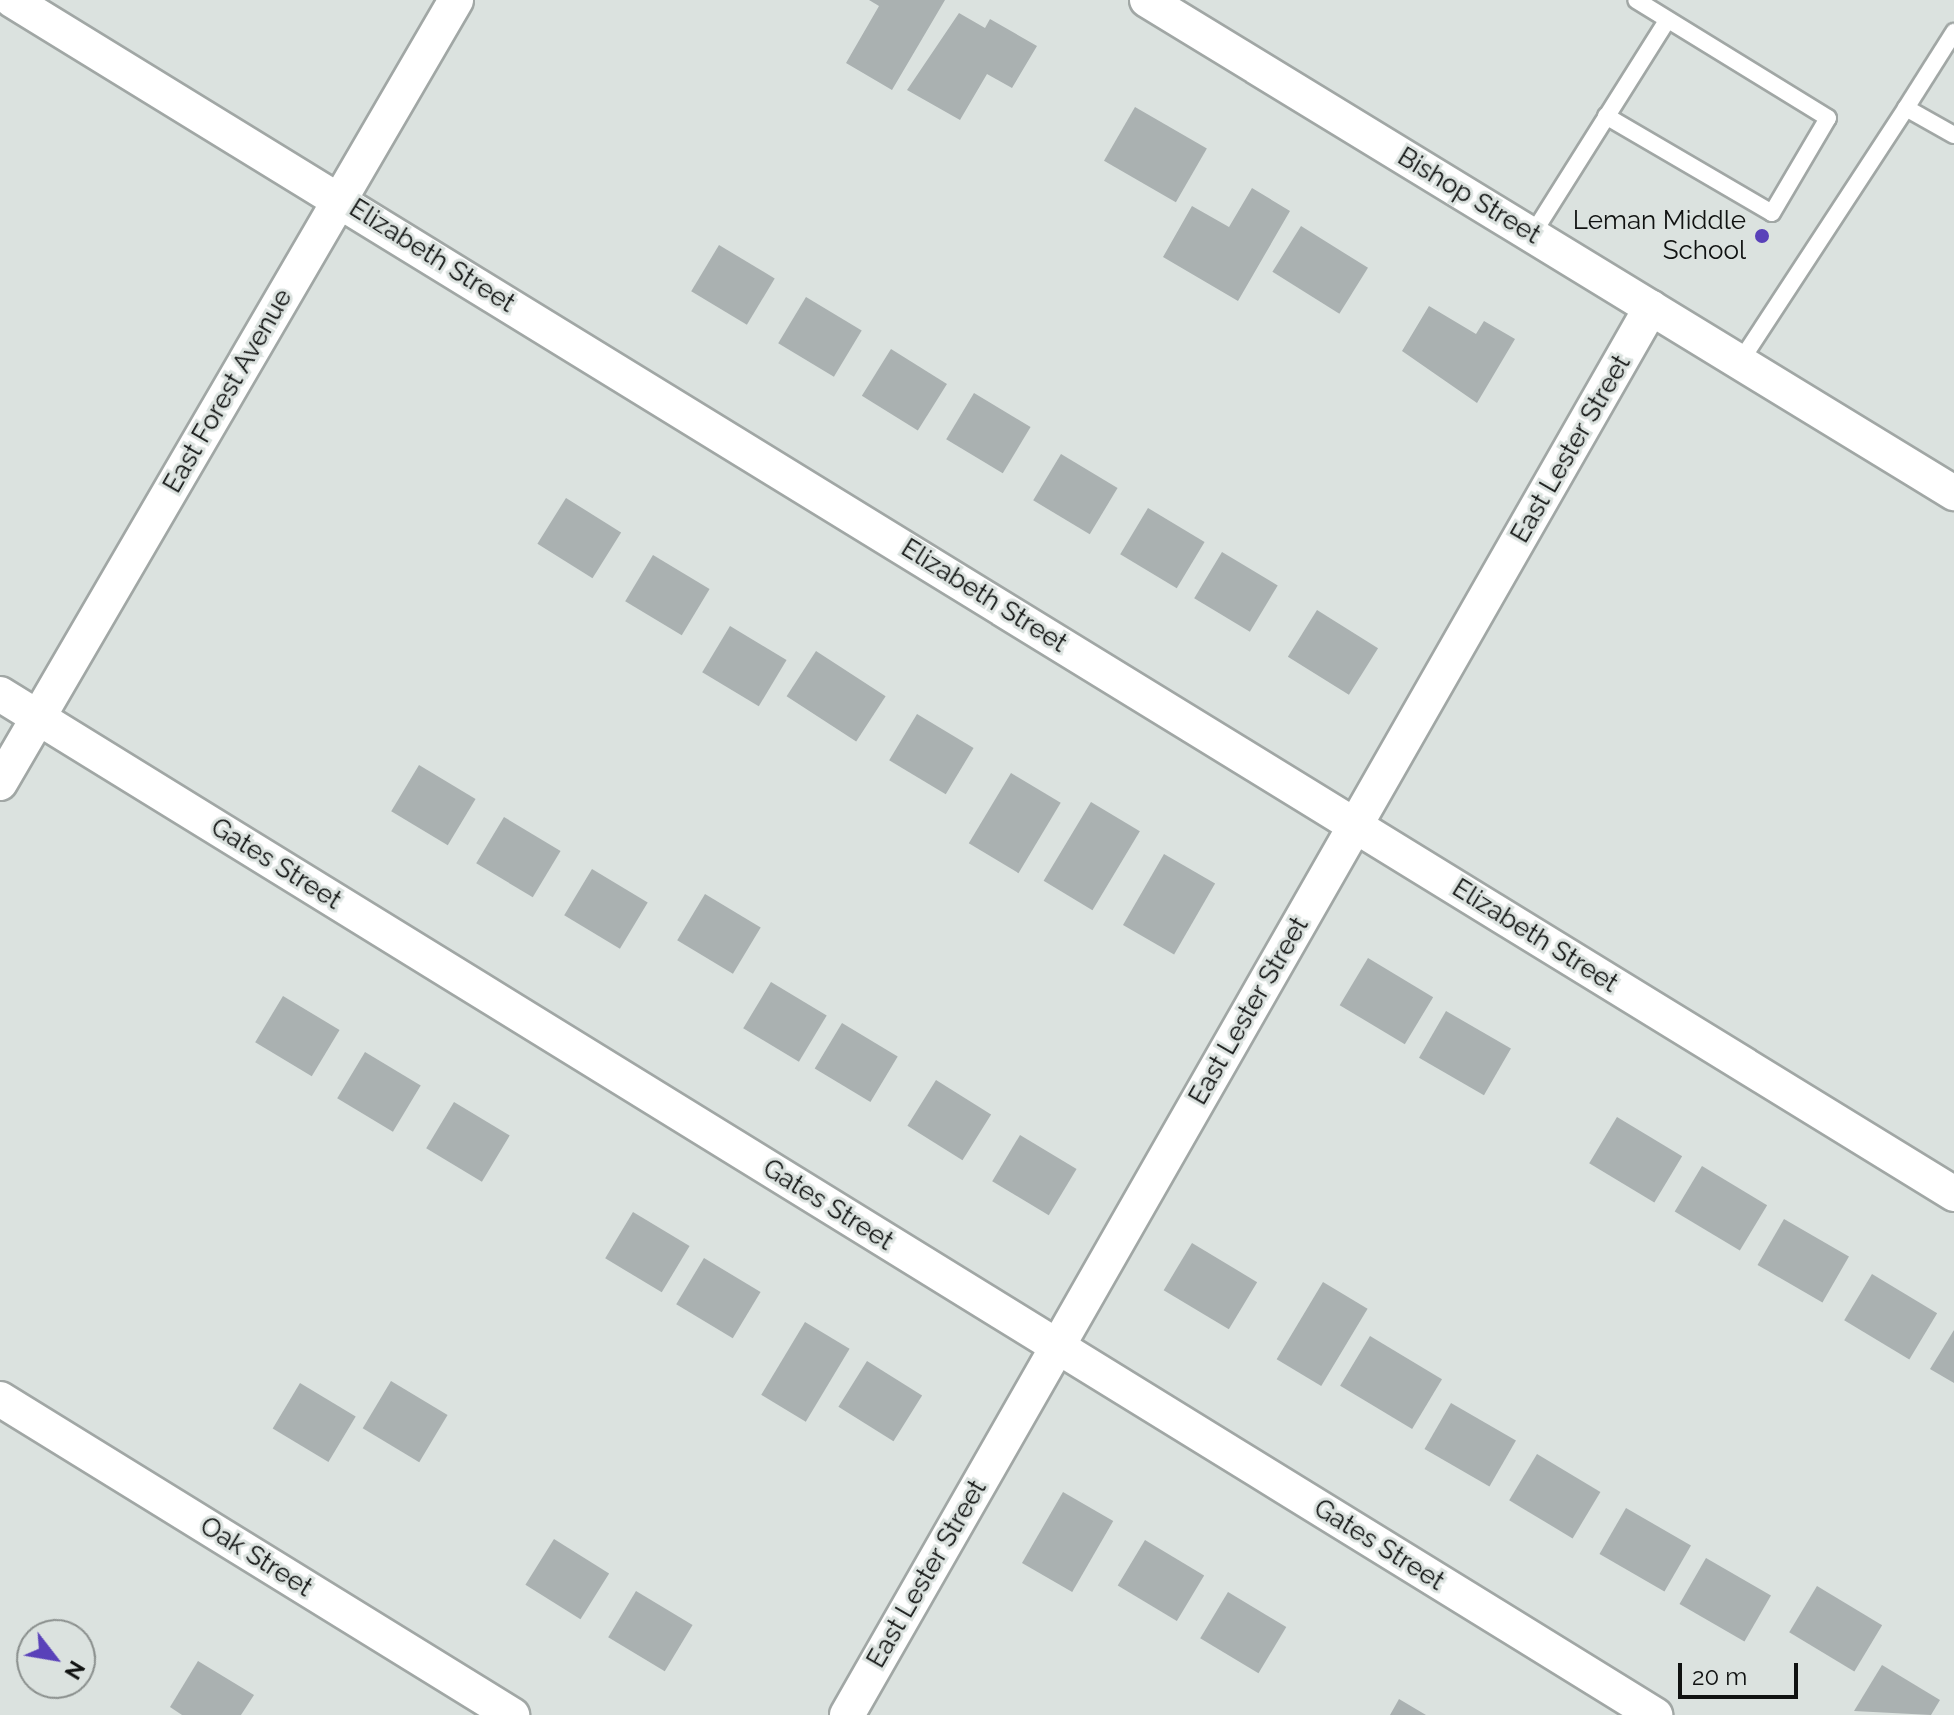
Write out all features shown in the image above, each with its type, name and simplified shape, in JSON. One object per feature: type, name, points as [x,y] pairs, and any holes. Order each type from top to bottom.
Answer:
[{"type":"street","name":"Elizabeth Street","points":[[12,0],[1954,1194]]},
{"type":"street","name":"East Forest Avenue","points":[[0,783],[456,0]]},
{"type":"street","name":"Bishop Street","points":[[1147,0],[1954,493]]},
{"type":"street","name":"East Lester Street","points":[[847,1715],[1651,308]]},
{"type":"street","name":"Gates Street","points":[[0,694],[1655,1715]]},
{"type":"street","name":"Oak Street","points":[[0,1399],[512,1715]]},
{"type":"lane","points":[[1606,116],[1772,213],[1828,118],[1666,22],[1636,0]]},
{"type":"lane","points":[[1532,235],[1666,22]]},
{"type":"lane","points":[[1740,362],[1954,32]]},
{"type":"lane","points":[[1906,108],[1954,135]]},
{"type":"building","points":[[869,0],[945,0],[892,90],[846,63],[879,6]]},
{"type":"building","points":[[959,13],[985,28],[990,19],[1037,46],[1012,88],[987,74],[960,120],[907,90]]},
{"type":"building","points":[[1135,107],[1207,148],[1176,202],[1104,161]]},
{"type":"building","points":[[1252,188],[1290,211],[1238,301],[1163,257],[1192,206],[1229,227]]},
{"type":"building","points":[[1301,226],[1368,268],[1339,314],[1272,272]]},
{"type":"building","points":[[719,245],[775,278],[747,325],[691,291]]},
{"type":"building","points":[[806,297],[862,330],[834,377],[778,343]]},
{"type":"building","points":[[1429,306],[1476,334],[1484,321],[1515,339],[1477,403],[1402,351]]},
{"type":"building","points":[[891,349],[947,384],[918,431],[862,396]]},
{"type":"building","points":[[974,393],[1031,427],[1003,473],[946,439]]},
{"type":"building","points":[[1061,454],[1118,488],[1090,534],[1033,500]]},
{"type":"building","points":[[566,498],[621,532],[593,578],[537,544]]},
{"type":"building","points":[[1148,508],[1205,542],[1177,588],[1120,554]]},
{"type":"building","points":[[1222,552],[1278,585],[1250,632],[1194,598]]},
{"type":"building","points":[[653,555],[710,589],[682,635],[625,601]]},
{"type":"building","points":[[1317,610],[1378,648],[1349,695],[1288,657]]},
{"type":"building","points":[[730,626],[787,660],[759,706],[702,672]]},
{"type":"building","points":[[816,651],[886,696],[856,741],[787,696]]},
{"type":"building","points":[[917,714],[974,748],[946,794],[889,760]]},
{"type":"building","points":[[419,765],[476,799],[448,845],[391,811]]},
{"type":"building","points":[[1011,773],[1061,803],[1018,873],[969,843]]},
{"type":"building","points":[[1091,802],[1140,831],[1092,910],[1044,881]]},
{"type":"building","points":[[504,817],[561,851],[533,897],[476,863]]},
{"type":"building","points":[[1164,854],[1215,884],[1174,955],[1123,925]]},
{"type":"building","points":[[592,869],[648,902],[620,949],[564,915]]},
{"type":"building","points":[[705,894],[761,927],[733,974],[677,940]]},
{"type":"building","points":[[1368,958],[1433,997],[1405,1044],[1340,1005]]},
{"type":"building","points":[[771,982],[827,1015],[799,1062],[743,1028]]},
{"type":"building","points":[[283,996],[340,1030],[312,1076],[255,1042]]},
{"type":"building","points":[[1446,1011],[1511,1048],[1484,1095],[1419,1058]]},
{"type":"building","points":[[842,1023],[898,1056],[870,1102],[815,1068]]},
{"type":"building","points":[[365,1052],[421,1085],[393,1132],[337,1098]]},
{"type":"building","points":[[936,1080],[991,1114],[963,1160],[907,1126]]},
{"type":"building","points":[[454,1102],[510,1135],[482,1182],[426,1148]]},
{"type":"building","points":[[1617,1117],[1682,1156],[1654,1202],[1589,1163]]},
{"type":"building","points":[[1020,1135],[1077,1169],[1049,1215],[992,1181]]},
{"type":"building","points":[[1702,1166],[1767,1205],[1740,1251],[1675,1211]]},
{"type":"building","points":[[633,1212],[690,1246],[662,1292],[605,1258]]},
{"type":"building","points":[[1784,1219],[1849,1256],[1822,1302],[1758,1265]]},
{"type":"building","points":[[1192,1243],[1257,1282],[1229,1329],[1164,1290]]},
{"type":"building","points":[[704,1258],[761,1292],[733,1338],[676,1304]]},
{"type":"building","points":[[1872,1274],[1937,1313],[1909,1359],[1844,1320]]},
{"type":"building","points":[[1323,1282],[1368,1309],[1321,1386],[1277,1359]]},
{"type":"building","points":[[805,1322],[850,1349],[806,1422],[761,1395]]},
{"type":"building","points":[[1954,1330],[1954,1383],[1930,1369]]},
{"type":"building","points":[[1370,1336],[1442,1379],[1412,1429],[1340,1386]]},
{"type":"building","points":[[867,1361],[922,1395],[894,1441],[838,1407]]},
{"type":"building","points":[[391,1381],[448,1415],[419,1462],[363,1428]]},
{"type":"building","points":[[300,1383],[356,1416],[328,1462],[273,1428]]},
{"type":"building","points":[[1451,1403],[1516,1440],[1489,1486],[1424,1449]]},
{"type":"building","points":[[1537,1454],[1600,1492],[1573,1538],[1509,1500]]},
{"type":"building","points":[[1063,1492],[1113,1521],[1072,1592],[1022,1563]]},
{"type":"building","points":[[1626,1508],[1691,1546],[1664,1591],[1600,1554]]},
{"type":"building","points":[[554,1539],[609,1573],[581,1619],[525,1585]]},
{"type":"building","points":[[1145,1540],[1204,1576],[1177,1621],[1118,1585]]},
{"type":"building","points":[[1706,1558],[1771,1596],[1744,1641],[1680,1604]]},
{"type":"building","points":[[1817,1586],[1882,1625],[1854,1671],[1789,1632]]},
{"type":"building","points":[[636,1591],[693,1625],[665,1671],[608,1637]]},
{"type":"building","points":[[1228,1592],[1286,1627],[1258,1673],[1200,1638]]},
{"type":"building","points":[[198,1661],[254,1695],[241,1715],[182,1715],[170,1707]]},
{"type":"building","points":[[1882,1665],[1940,1700],[1931,1715],[1854,1711]]},
{"type":"building","points":[[1399,1699],[1426,1715],[1390,1715]]},
{"type":"place","name":"Leman Middle School","points":[[1762,236]]}]
